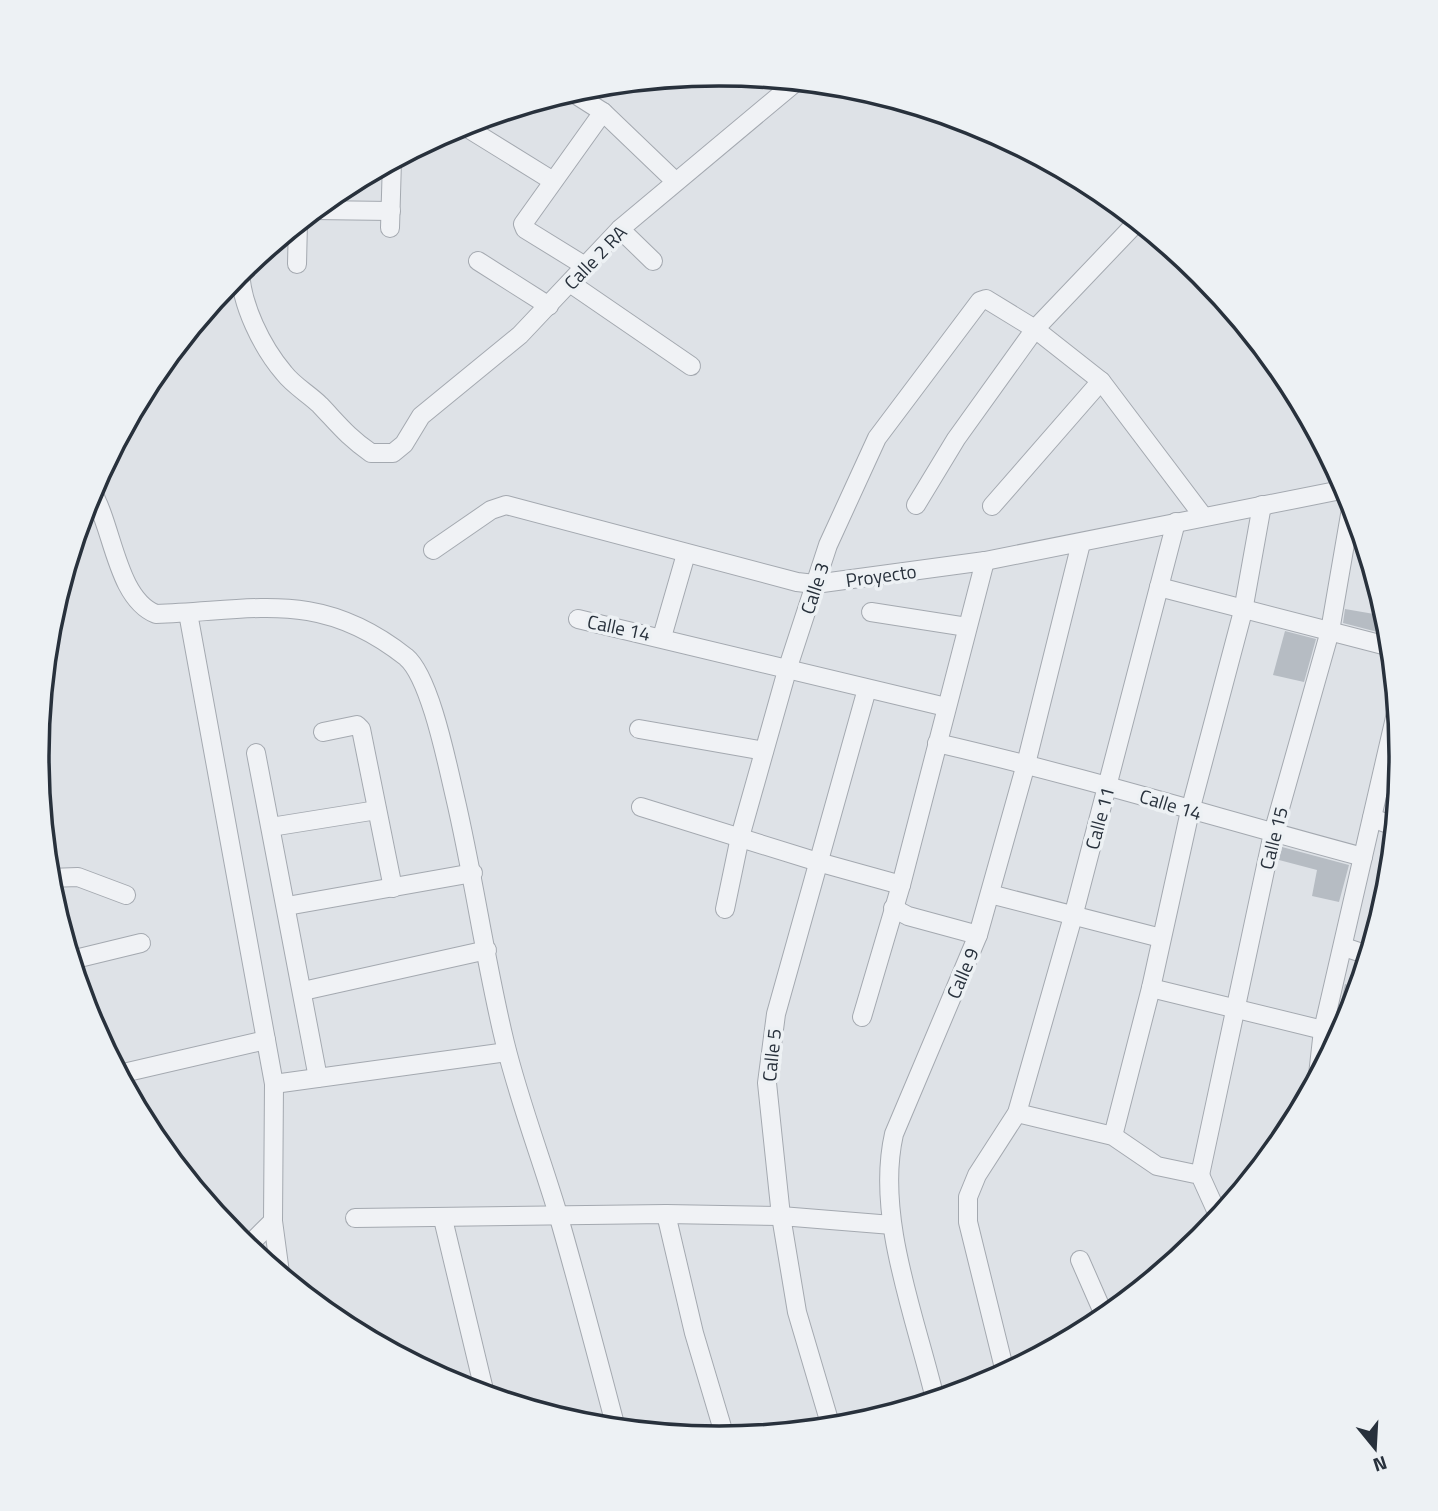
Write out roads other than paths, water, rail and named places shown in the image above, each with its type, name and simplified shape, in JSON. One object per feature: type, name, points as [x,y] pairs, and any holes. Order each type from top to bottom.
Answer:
[{"type":"street","name":"Calle 2 RA","points":[[243,284],[250,313],[264,346],[285,375],[319,404],[337,427],[370,453],[393,453],[404,444],[421,416],[520,335],[620,229],[787,89]]},
{"type":"street","points":[[583,99],[603,112],[675,181]]},
{"type":"street","points":[[585,266],[523,226],[603,112]]},
{"type":"street","points":[[475,132],[553,181]]},
{"type":"street","points":[[328,212],[390,219],[392,171]]},
{"type":"street","points":[[916,505],[956,439],[1035,328],[1132,228]]},
{"type":"street","points":[[620,229],[653,261]]},
{"type":"street","points":[[297,264],[298,235]]},
{"type":"street","points":[[478,261],[549,306]]},
{"type":"street","points":[[570,283],[691,366]]},
{"type":"street","name":"Calle 3","points":[[725,909],[740,837],[788,667],[828,545],[877,438],[980,301],[986,299],[1035,328]]},
{"type":"street","points":[[1035,328],[1101,381],[1203,516]]},
{"type":"street","points":[[992,506],[1101,381]]},
{"type":"street","name":"Proyecto","points":[[432,550],[491,510],[506,505],[686,554],[797,582],[815,584],[985,561],[1334,491]]},
{"type":"street","points":[[1114,1136],[1151,988],[1190,811],[1244,611],[1262,505]]},
{"type":"street","points":[[97,506],[131,595],[145,610],[156,614],[188,613],[267,605],[311,609],[378,639],[408,659],[421,675],[473,873],[507,1052],[558,1214],[613,1417]]},
{"type":"street","name":"Calle 11","points":[[1002,1362],[968,1223],[968,1197],[977,1175],[1017,1114],[1074,913],[1176,522]]},
{"type":"street","name":"Calle 15","points":[[1200,1175],[1273,833],[1330,631],[1348,526]]},
{"type":"street","name":"Calle 9","points":[[933,1390],[891,1225],[888,1162],[894,1134],[978,934],[1027,764],[1080,542]]},
{"type":"street","points":[[662,637],[686,554]]},
{"type":"street","points":[[862,1017],[901,884],[985,561]]},
{"type":"street","points":[[1159,587],[1379,644]]},
{"type":"street","points":[[871,612],[967,626]]},
{"type":"street","points":[[188,613],[274,1084],[273,1221],[278,1260]]},
{"type":"street","name":"Calle 14","points":[[578,618],[946,707]]},
{"type":"street","name":"Calle 5","points":[[828,1417],[797,1312],[781,1216],[767,1083],[776,1014],[867,689]]},
{"type":"street","points":[[323,732],[360,726],[393,888]]},
{"type":"street","points":[[639,729],[764,751]]},
{"type":"street","name":"Calle 14","points":[[937,743],[1108,784],[1190,811],[1363,857]]},
{"type":"street","points":[[1321,1050],[1323,1030],[1389,745]]},
{"type":"street","points":[[256,753],[318,1078]]},
{"type":"street","points":[[641,807],[818,862],[901,884]]},
{"type":"street","points":[[271,827],[377,810]]},
{"type":"street","points":[[1372,818],[1385,823]]},
{"type":"street","points":[[287,906],[473,873]]},
{"type":"street","points":[[61,878],[78,877],[126,895]]},
{"type":"street","points":[[990,894],[1074,913],[1161,938]]},
{"type":"street","points":[[893,908],[908,916],[978,934]]},
{"type":"street","points":[[81,958],[141,943]]},
{"type":"street","points":[[1344,947],[1359,952]]},
{"type":"street","points":[[303,991],[487,950]]},
{"type":"street","points":[[1151,988],[1323,1030]]},
{"type":"street","points":[[129,1072],[267,1040]]},
{"type":"street","points":[[274,1084],[507,1052]]},
{"type":"street","points":[[1017,1114],[1114,1136],[1157,1166],[1200,1175],[1214,1206]]},
{"type":"street","points":[[355,1218],[443,1219],[558,1214],[666,1214],[781,1216],[891,1225]]},
{"type":"street","points":[[666,1214],[694,1333],[722,1426]]},
{"type":"street","points":[[443,1219],[482,1381]]},
{"type":"street","points":[[255,1239],[273,1221]]},
{"type":"street","points":[[1080,1260],[1100,1306]]}]
